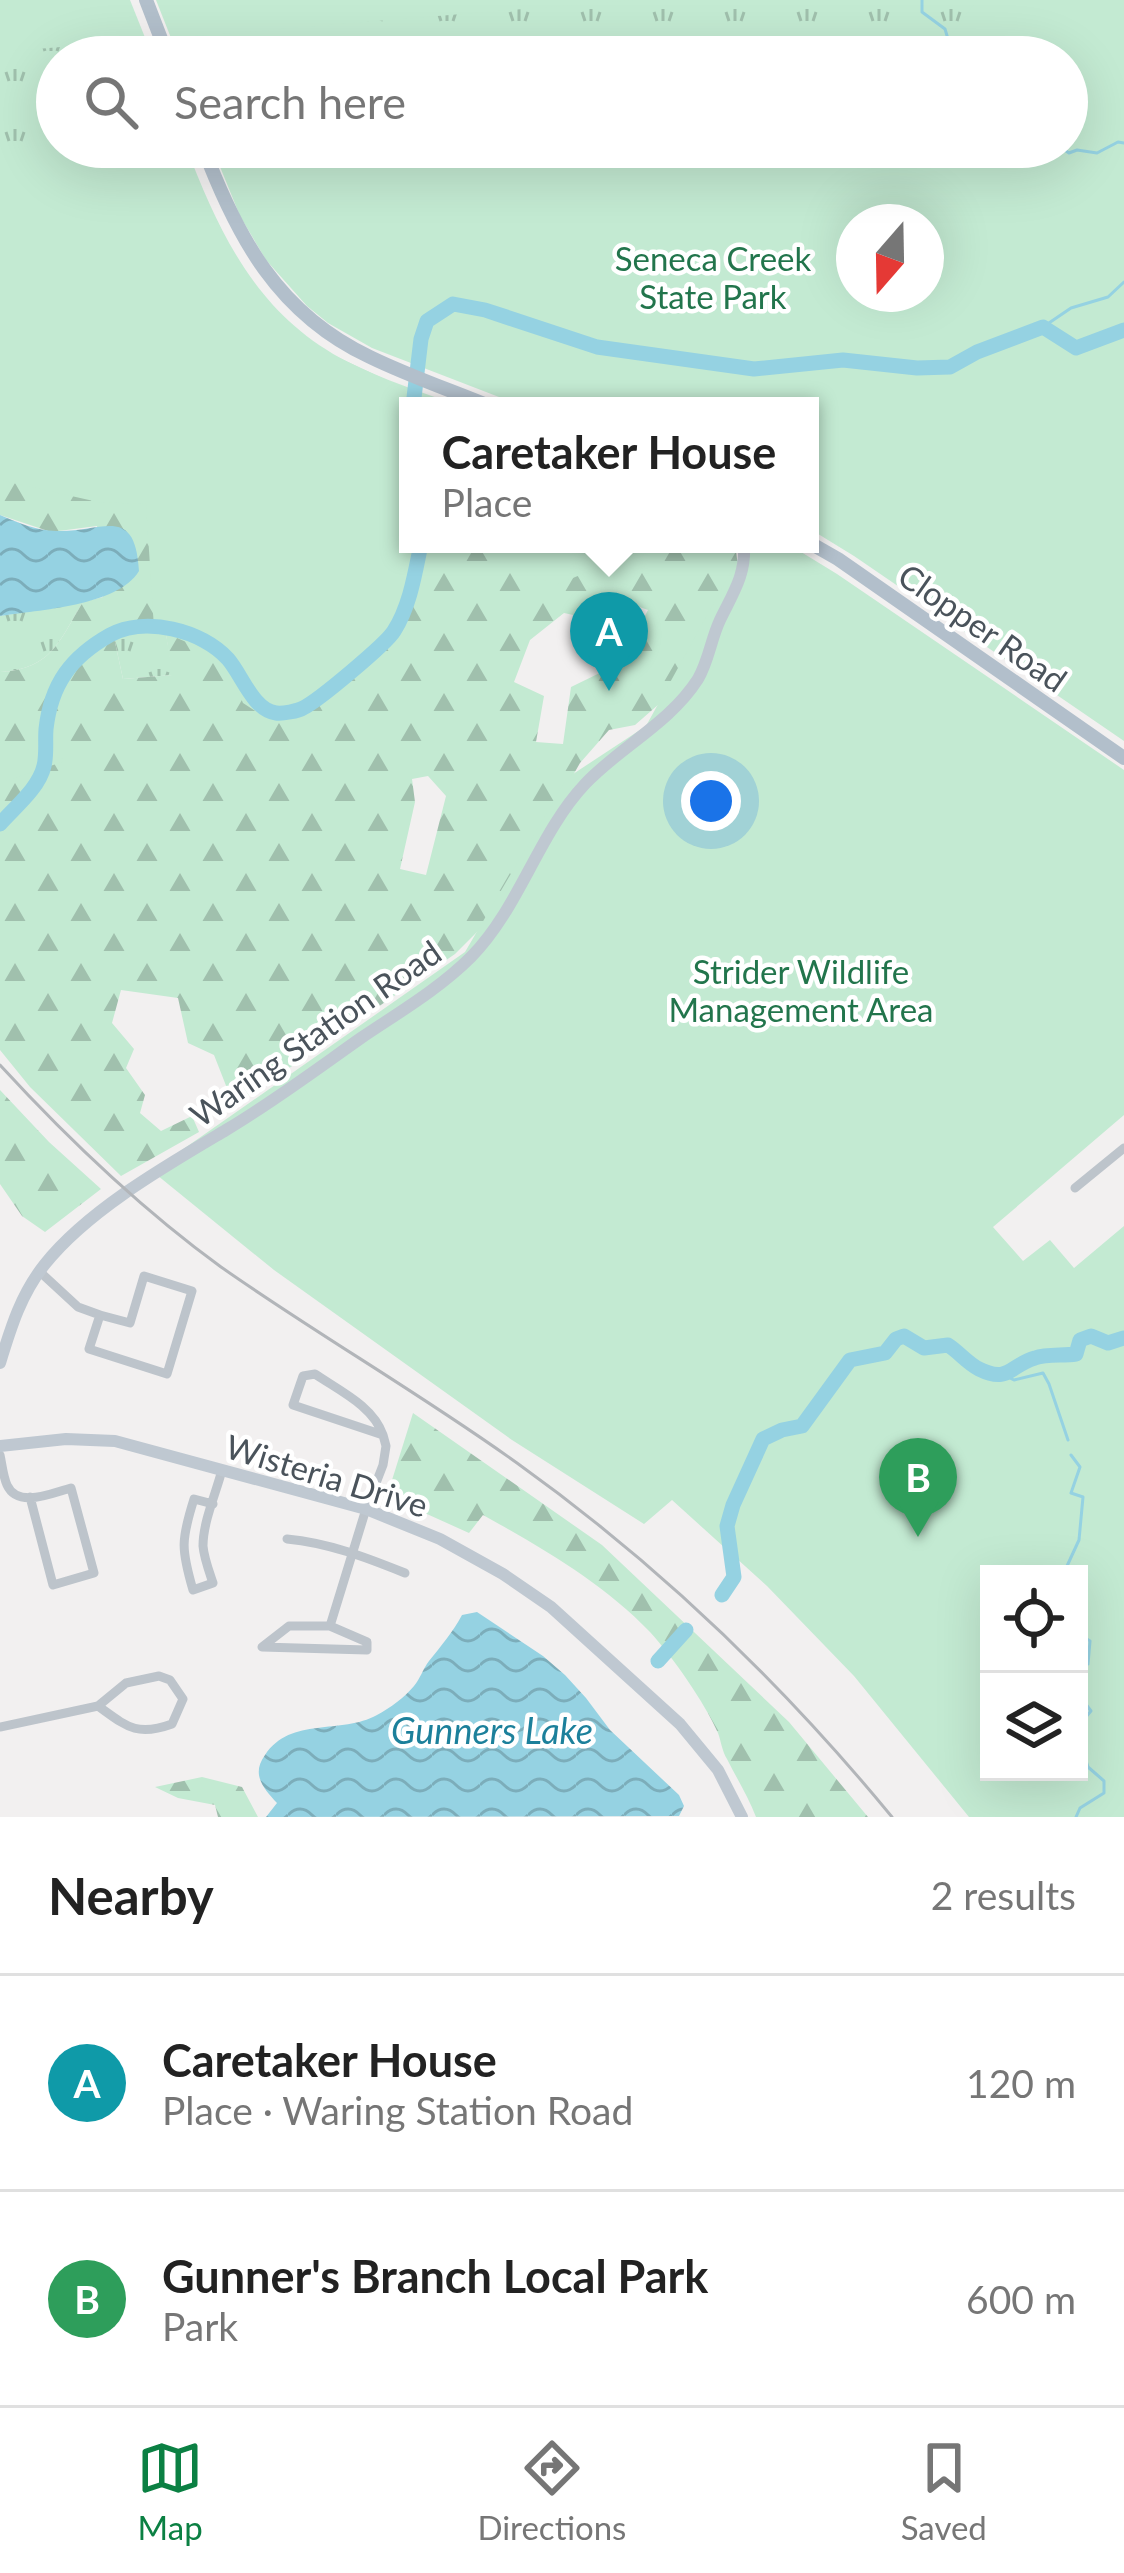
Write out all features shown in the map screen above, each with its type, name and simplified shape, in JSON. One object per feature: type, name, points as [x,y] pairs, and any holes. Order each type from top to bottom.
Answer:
[{"type":"main road","points":[[146,0],[160,36]]},
{"type":"main road","points":[[211,168],[251,254],[273,283],[320,326],[343,343],[467,397]]},
{"type":"main road","name":"Clopper Road","points":[[819,548],[1124,758]]},
{"type":"street","name":"Waring Station Road","points":[[0,1363],[20,1303],[60,1248],[142,1182],[239,1122],[470,958],[488,937],[577,794],[658,724],[700,676],[718,622],[740,584],[745,553]]},
{"type":"street","points":[[1076,1188],[1124,1148]]},
{"type":"street","points":[[40,1272],[78,1306],[130,1323],[144,1276],[192,1291],[167,1374],[89,1349],[100,1315]]},
{"type":"street","points":[[330,1626],[386,1446],[383,1435],[378,1422],[369,1411],[315,1374],[303,1376],[293,1406],[383,1435]]},
{"type":"street","name":"Wisteria Drive","points":[[0,1451],[66,1439],[115,1442],[366,1509],[440,1539],[551,1607],[680,1724],[718,1770],[742,1817]]},
{"type":"street","points":[[0,1451],[8,1488],[16,1495],[31,1498],[71,1488],[94,1573],[53,1585],[31,1498]]},
{"type":"street","points":[[212,1504],[194,1499],[185,1529],[184,1559],[193,1590],[213,1583],[203,1539],[222,1470]]},
{"type":"street","points":[[287,1539],[352,1552],[405,1573]]},
{"type":"street","points":[[289,1626],[330,1626],[367,1642],[367,1650],[262,1647],[289,1626]]},
{"type":"street","points":[[0,1726],[98,1706],[126,1683],[159,1676],[170,1680],[183,1700],[172,1724],[142,1731],[98,1706]]},
{"type":"green space","points":[[0,0],[130,0],[144,36],[36,36],[36,49],[0,52]]},
{"type":"green space","points":[[156,0],[633,0],[195,36],[170,36]]},
{"type":"green space","points":[[544,0],[1124,0],[1088,36],[174,36],[173,32]]},
{"type":"green space","name":"Seneca Creek State Park","points":[[977,0],[1124,0],[1124,741],[819,535],[819,397],[499,397],[372,348],[328,323],[266,260],[240,216],[221,168],[1088,168],[1088,36],[950,36]]},
{"type":"green space","points":[[36,45],[36,151],[0,157],[0,48]]},
{"type":"green space","points":[[36,146],[36,168],[195,168],[246,271],[290,322],[348,362],[435,397],[399,397],[399,553],[424,553],[390,647],[272,722],[243,703],[223,658],[154,628],[146,504],[98,502],[0,480],[0,149]]},
{"type":"green space","points":[[327,352],[414,393],[399,397],[399,553],[736,553],[738,566],[683,683],[635,725],[609,730],[580,763],[493,916],[455,954],[234,1106],[214,1055],[188,1043],[178,998],[121,990],[112,1023],[134,1049],[126,1068],[145,1095],[140,1113],[161,1131],[192,1116],[199,1132],[121,1176],[30,1087],[0,1050],[0,672],[43,659],[83,602],[103,597],[97,526],[51,532],[0,515],[0,356]],"holes":[[[628,603],[648,610],[634,637],[634,651],[571,687],[563,744],[536,742],[544,696],[514,682],[530,640],[564,613],[596,620]],[[136,626],[165,628],[172,675],[123,679],[113,633]],[[428,776],[446,796],[426,875],[400,869],[415,802],[412,779]]]},
{"type":"green space","points":[[483,553],[633,553],[556,585]]},
{"type":"green space","name":"Strider Wildlife Management Area","points":[[741,553],[803,553],[1124,770],[1124,1115],[993,1227],[1023,1261],[1050,1240],[1074,1268],[1124,1226],[1124,1817],[969,1817],[854,1676],[767,1586],[672,1500],[644,1524],[512,1440],[274,1270],[152,1171],[465,952],[567,778],[646,726]]},
{"type":"green space","points":[[83,602],[43,659],[0,672],[0,616]]},
{"type":"green space","points":[[136,626],[165,628],[173,675],[123,679],[113,633]]},
{"type":"green space","points":[[0,742],[68,760],[0,783]]},
{"type":"green space","points":[[0,1090],[101,1189],[45,1232],[22,1216],[0,1184]]},
{"type":"green space","points":[[413,1413],[602,1545],[789,1722],[868,1817],[756,1817],[697,1694],[632,1614],[571,1568],[483,1515],[469,1533],[387,1496]]},
{"type":"green space","points":[[202,1777],[242,1787],[258,1817],[218,1817],[215,1805],[178,1798],[155,1787]]},
{"type":"water","points":[[0,515],[49,531],[123,529],[131,536],[139,571],[129,583],[96,599],[0,616]]},
{"type":"water","name":"Gunners Lake","points":[[477,1612],[565,1675],[610,1730],[679,1795],[684,1806],[679,1816],[266,1817],[277,1803],[263,1786],[259,1768],[276,1743],[302,1730],[363,1721],[387,1709],[414,1686],[462,1615]]},
{"type":"waterway","points":[[922,0],[922,12],[945,29],[947,36]]},
{"type":"waterway","points":[[1088,152],[1124,143]]},
{"type":"waterway","points":[[1043,327],[1071,308],[1108,297],[1124,282]]},
{"type":"waterway","points":[[414,397],[427,321],[453,304],[597,347],[754,369],[843,360],[950,367],[1043,327],[1076,348],[1124,330]]},
{"type":"waterway","points":[[0,824],[41,774],[58,685],[96,644],[124,629],[140,627],[188,634],[228,659],[261,706],[276,713],[298,710],[336,684],[394,631],[408,600],[419,553]]},
{"type":"waterway","points":[[722,1595],[734,1577],[727,1526],[763,1439],[802,1426],[850,1360],[885,1353],[904,1336],[924,1348],[948,1345],[975,1367],[997,1375],[1040,1357],[1076,1354],[1080,1340],[1091,1336],[1108,1343],[1124,1338]]},
{"type":"waterway","points":[[1004,1375],[1014,1380],[1043,1373],[1068,1440]]},
{"type":"waterway","points":[[1067,1565],[1079,1540],[1083,1497],[1071,1493],[1080,1467],[1071,1455]]},
{"type":"waterway","points":[[658,1661],[686,1630]]},
{"type":"waterway","points":[[1088,1640],[1088,1664]]},
{"type":"waterway","points":[[1088,1707],[1088,1714]]},
{"type":"waterway","points":[[1076,1817],[1080,1808],[1104,1793],[1104,1781],[1088,1767]]},
{"type":"railway","points":[[0,1065],[106,1172],[191,1244],[481,1438],[620,1542],[762,1673],[892,1817]]},
{"type":"place","name":"Caretaker House","points":[[609,691]]},
{"type":"place","name":"Gunner's Branch Local Park","points":[[918,1537]]}]
